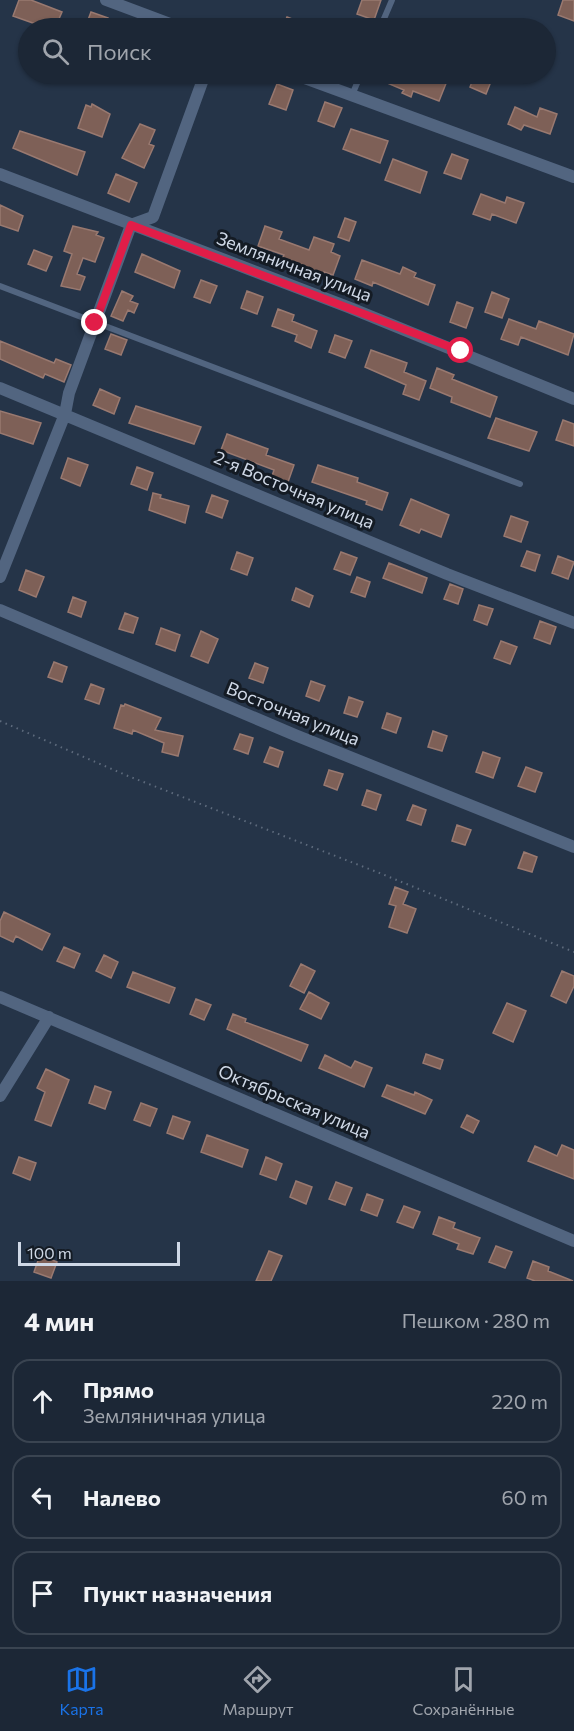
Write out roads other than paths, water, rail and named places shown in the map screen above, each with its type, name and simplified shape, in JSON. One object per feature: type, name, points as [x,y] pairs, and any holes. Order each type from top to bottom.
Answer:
[{"type":"street","points":[[106,0],[154,18]]},
{"type":"street","points":[[0,577],[65,414],[69,393],[131,225],[153,217],[201,84]]},
{"type":"street","points":[[320,84],[574,177]]},
{"type":"street","name":"Земляничная улица","points":[[0,174],[358,311],[574,399]]},
{"type":"street","name":"2-я Восточная улица","points":[[0,388],[447,574],[574,623]]},
{"type":"street","name":"Восточная улица","points":[[0,610],[295,735],[574,847]]},
{"type":"street","name":"Октябрьская улица","points":[[0,997],[574,1241]]},
{"type":"street","points":[[0,1096],[49,1017]]},
{"type":"lane","points":[[384,18],[392,0]]},
{"type":"lane","points":[[351,96],[356,84]]},
{"type":"lane","points":[[0,286],[520,484]]}]
